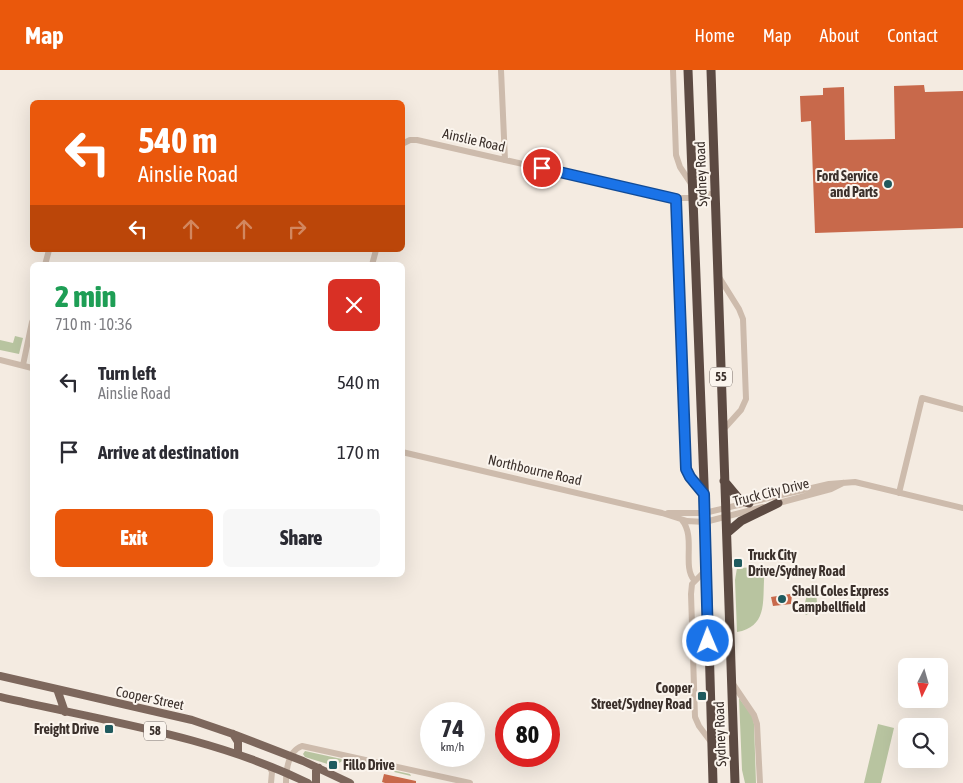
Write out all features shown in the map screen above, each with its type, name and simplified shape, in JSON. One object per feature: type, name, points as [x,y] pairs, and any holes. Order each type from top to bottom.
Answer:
[{"type":"highway","name":"Sydney Road","points":[[688,70],[707,569],[712,783]]},
{"type":"highway","name":"Sydney Road","points":[[711,70],[735,783]]},
{"type":"highway","points":[[724,481],[739,499],[749,503]]},
{"type":"highway","points":[[728,532],[742,521],[778,504]]},
{"type":"main road","name":"Cooper Street","points":[[0,676],[192,720],[291,756],[350,783]]},
{"type":"main road","points":[[57,689],[65,712]]},
{"type":"main road","name":"58","points":[[0,697],[157,731],[238,754],[308,783]]},
{"type":"main road","points":[[233,734],[238,742],[238,754]]},
{"type":"main road","points":[[316,783],[314,774],[319,768]]},
{"type":"street","points":[[501,70],[505,160]]},
{"type":"street","name":"Sydney Road","points":[[673,70],[676,154],[680,168],[692,186]]},
{"type":"street","name":"Ainslie Road","points":[[405,142],[417,140],[676,199],[693,198],[716,193]]},
{"type":"street","name":"Sydney Road","points":[[676,199],[686,469],[704,494]]},
{"type":"street","points":[[718,276],[742,313],[746,390],[744,407],[723,430]]},
{"type":"street","points":[[23,365],[30,332]]},
{"type":"street","points":[[0,360],[30,367]]},
{"type":"street","points":[[899,493],[922,398],[963,409]]},
{"type":"street","name":"Northbourne Road","points":[[405,453],[662,513],[682,520],[704,518]]},
{"type":"street","name":"Truck City Drive","points":[[704,518],[749,503],[829,484],[855,482],[963,508]]},
{"type":"street","name":"Truck City Drive","points":[[726,512],[778,504],[831,489],[843,483]]},
{"type":"street","name":"Northbourne Road","points":[[662,513],[704,518]]},
{"type":"street","name":"Sydney Road","points":[[682,520],[688,529],[690,573],[694,580],[691,594],[695,717],[711,742]]},
{"type":"street","points":[[694,580],[707,569]]},
{"type":"street","name":"Sydney Road","points":[[733,684],[754,715],[757,724],[760,783]]},
{"type":"street","points":[[286,783],[286,773],[291,756],[297,747],[309,746],[470,783]]},
{"type":"street","points":[[269,766],[272,772],[271,783]]},
{"type":"green space","points":[[15,336],[23,338],[19,354],[0,350],[0,340],[13,343]]},
{"type":"green space","points":[[760,564],[765,570],[760,616],[748,629],[737,632],[735,580],[737,568],[759,567]]},
{"type":"green space","points":[[809,586],[816,589],[817,604],[806,615],[803,611]]},
{"type":"green space","points":[[739,698],[753,717],[756,783],[745,783],[742,770]]},
{"type":"green space","points":[[878,724],[894,728],[881,783],[864,783]]},
{"type":"green space","points":[[305,751],[410,774],[411,776],[344,760],[334,766],[305,757],[303,754]]},
{"type":"building","name":"Ford Service and Parts","points":[[924,85],[925,92],[963,91],[963,228],[815,233],[811,121],[801,122],[800,96],[823,95],[823,88],[844,87],[845,140],[895,139],[894,86]]},
{"type":"building","name":"Shell Coles Express Campbellfield","points":[[792,595],[791,604],[773,606],[771,597]]},
{"type":"building","points":[[384,774],[416,781],[416,783],[385,783],[382,782]]},
{"type":"place","name":"Ford Service and Parts","points":[[888,184]]},
{"type":"place","name":"Truck City Drive/Sydney Road","points":[[738,563]]},
{"type":"place","name":"Shell Coles Express Campbellfield","points":[[782,599]]},
{"type":"place","name":"Cooper Street/Sydney Road","points":[[702,696]]},
{"type":"place","name":"Freight Drive","points":[[109,729]]},
{"type":"place","name":"Fillo Drive","points":[[333,765]]},
{"type":"route","points":[[542,168],[676,199],[686,469],[704,494],[708,641]]}]
